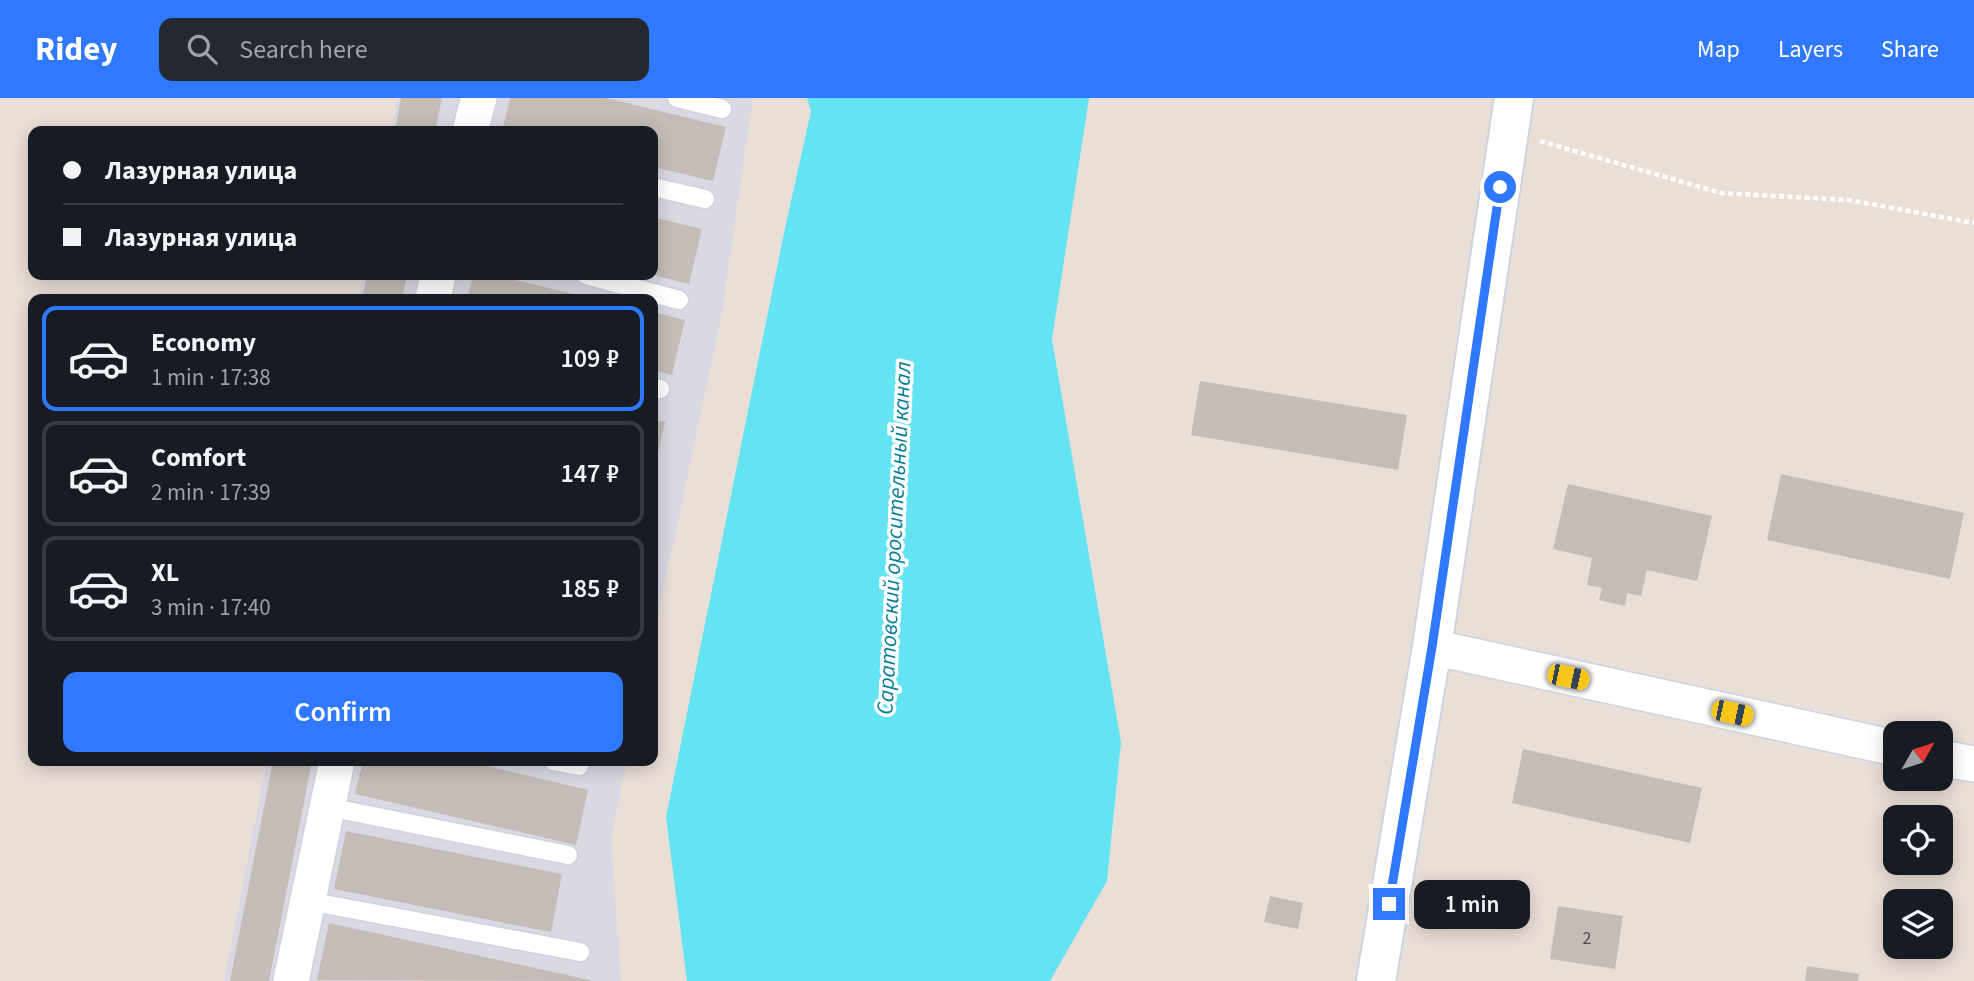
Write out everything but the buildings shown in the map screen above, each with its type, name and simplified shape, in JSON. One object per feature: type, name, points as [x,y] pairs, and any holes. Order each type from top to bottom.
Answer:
[{"type":"street","points":[[471,126],[479,98]]},
{"type":"street","points":[[1376,981],[1432,647],[1511,116]]},
{"type":"street","points":[[1432,647],[1883,745]]},
{"type":"street","points":[[1953,760],[1974,764]]},
{"type":"street","points":[[292,981],[336,766]]},
{"type":"lane","points":[[677,98],[722,109]]},
{"type":"lane","points":[[658,188],[705,199]]},
{"type":"lane","points":[[605,280],[657,294]]},
{"type":"lane","points":[[658,294],[679,300]]},
{"type":"lane","points":[[328,807],[568,855]]},
{"type":"lane","points":[[308,901],[580,952]]},
{"type":"path","points":[[1511,116],[1721,193],[1849,200],[1974,223]]},
{"type":"shaded area","points":[[398,98],[753,98],[721,317],[658,616],[658,294],[359,294],[362,280],[658,280],[658,126],[392,126]]},
{"type":"shaded area","points":[[266,766],[626,766],[611,838],[621,981],[224,981]]},
{"type":"water","name":"Саратовский оросительный канал","points":[[807,98],[1089,98],[1052,339],[1121,742],[1107,881],[1050,981],[687,981],[666,817],[811,111]]},
{"type":"route","points":[[1389,904],[1432,647],[1500,187]]}]
